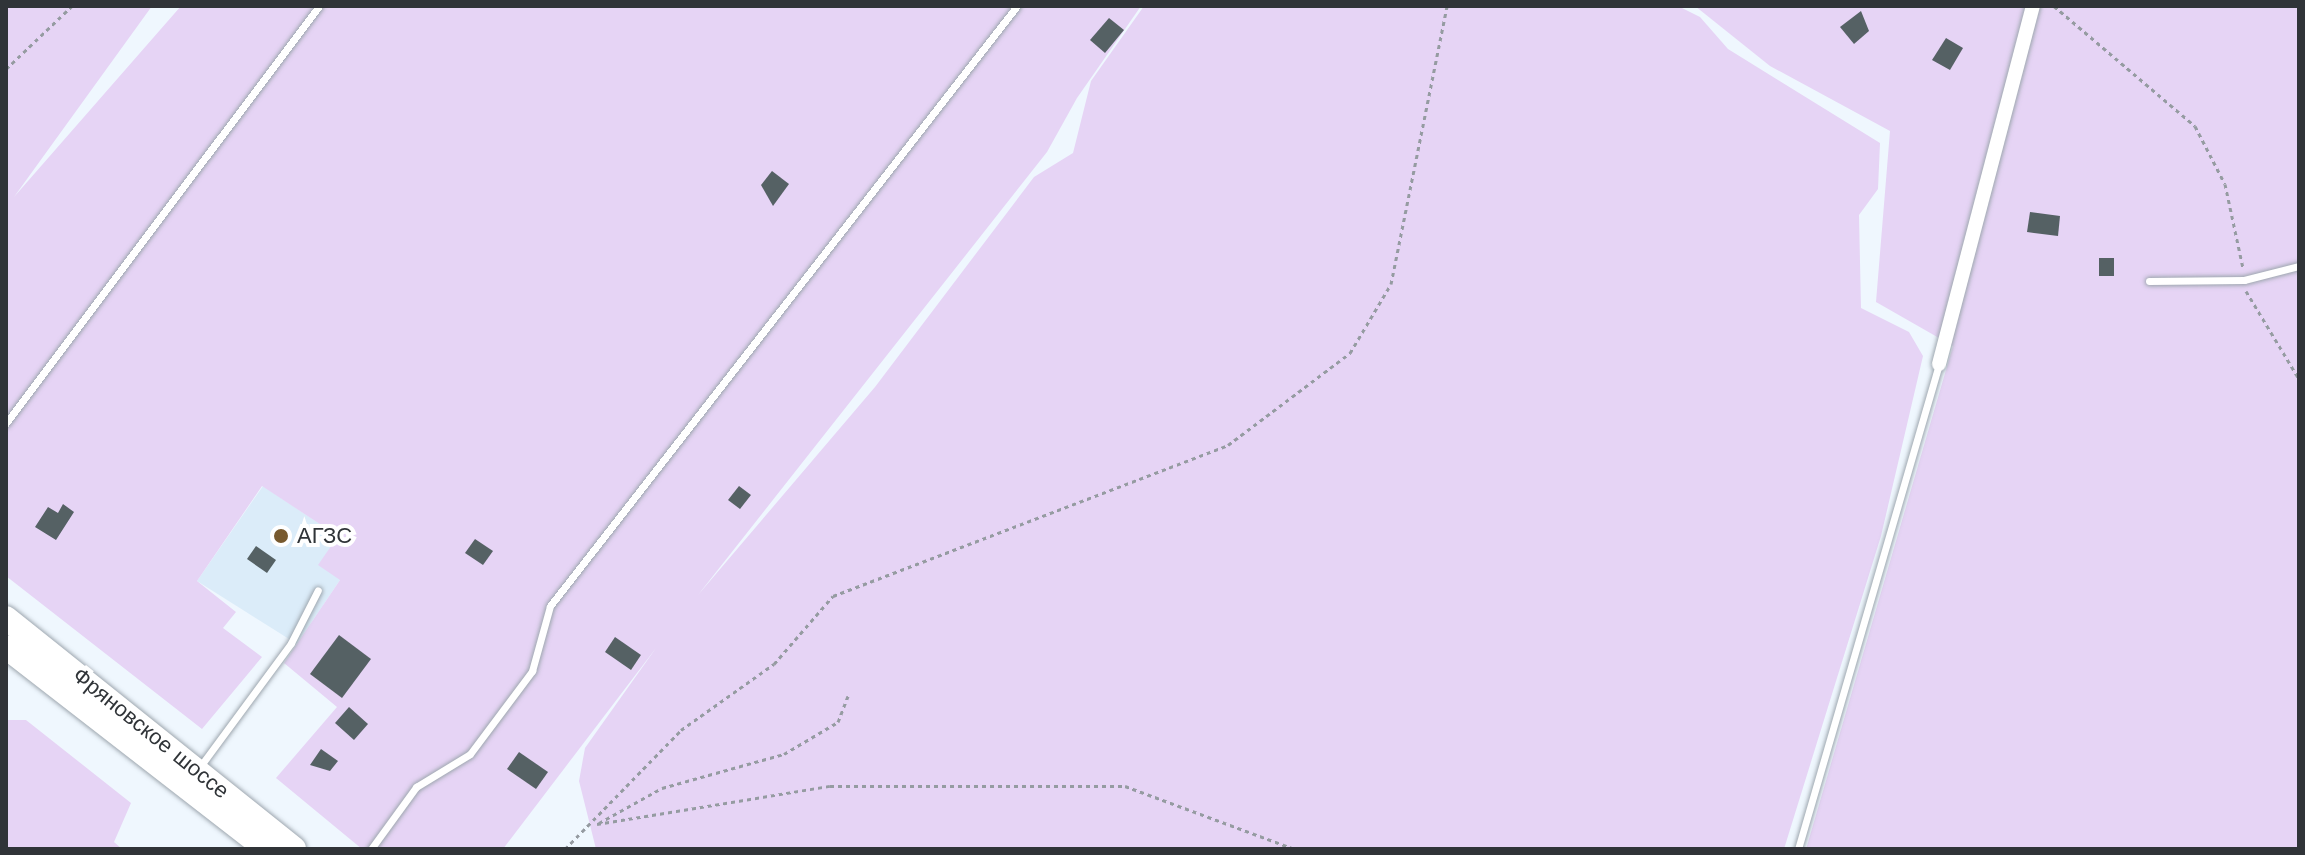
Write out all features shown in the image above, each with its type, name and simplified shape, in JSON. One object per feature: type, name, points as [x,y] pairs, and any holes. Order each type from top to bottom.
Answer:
[{"type":"main road","name":"Фряновское шоссе","points":[[6,618],[294,849]]},
{"type":"main road","name":"Фряновское шоссе","points":[[6,647],[266,849]]},
{"type":"street","points":[[1939,364],[2033,6]]},
{"type":"lane","points":[[6,423],[319,6]]},
{"type":"lane","points":[[371,849],[416,787],[470,754],[532,671],[550,606],[1017,6]]},
{"type":"lane","points":[[2149,281],[2244,280],[2299,266]]},
{"type":"lane","points":[[1798,849],[1939,364]]},
{"type":"lane","points":[[197,770],[291,643],[318,590]]},
{"type":"path","points":[[6,69],[72,6]]},
{"type":"path","points":[[565,849],[596,824],[681,730],[774,664],[833,596],[1228,445],[1350,353],[1391,284],[1447,6]]},
{"type":"path","points":[[2054,6],[2195,126],[2225,184],[2244,280],[2299,379]]},
{"type":"path","points":[[596,824],[662,788],[784,754],[838,722],[848,696]]},
{"type":"path","points":[[596,824],[668,818],[830,786],[1125,786],[1294,849]]},
{"type":"shaded area","points":[[6,6],[152,6],[14,197],[181,6],[1141,6],[1077,98],[1047,152],[698,595],[875,387],[1034,177],[1073,153],[1091,81],[1144,6],[1678,6],[1700,17],[1728,49],[1880,143],[1878,189],[1859,215],[1861,308],[1909,332],[1923,356],[1881,536],[1784,849],[596,849],[579,781],[585,748],[656,648],[503,849],[362,849],[276,778],[337,707],[284,663],[340,580],[318,565],[338,536],[262,486],[197,581],[236,612],[223,628],[262,657],[202,729],[6,576]]},
{"type":"shaded area","points":[[1695,6],[2299,6],[2299,849],[1806,849],[1953,346],[1876,302],[1890,131],[1770,66]]},
{"type":"shaded area","points":[[263,486],[338,536],[340,580],[297,644],[197,581]]},
{"type":"shaded area","points":[[6,720],[26,720],[131,803],[114,842],[122,849],[6,849]]},
{"type":"building","points":[[1861,11],[1869,31],[1854,44],[1840,27]]},
{"type":"building","points":[[1109,18],[1124,30],[1105,53],[1090,40]]},
{"type":"building","points":[[1946,38],[1963,48],[1950,70],[1932,60]]},
{"type":"building","points":[[772,171],[789,184],[773,206],[761,185]]},
{"type":"building","points":[[2030,212],[2060,216],[2058,236],[2027,232]]},
{"type":"building","points":[[2099,258],[2114,258],[2114,276],[2099,276]]},
{"type":"building","points":[[739,486],[751,495],[740,509],[728,500]]},
{"type":"building","points":[[63,504],[74,512],[56,540],[35,527],[48,507],[58,513]]},
{"type":"building","points":[[475,539],[493,551],[483,565],[465,553]]},
{"type":"building","points":[[256,546],[276,560],[267,573],[247,559]]},
{"type":"building","points":[[339,635],[371,659],[342,698],[310,674]]},
{"type":"building","points":[[615,637],[641,655],[631,670],[605,652]]},
{"type":"building","points":[[349,707],[368,724],[354,740],[335,723]]},
{"type":"building","points":[[321,749],[338,761],[330,771],[310,765]]},
{"type":"building","points":[[519,752],[548,772],[536,789],[507,769]]},
{"type":"place","name":"АГЗС","points":[[281,536]]}]
